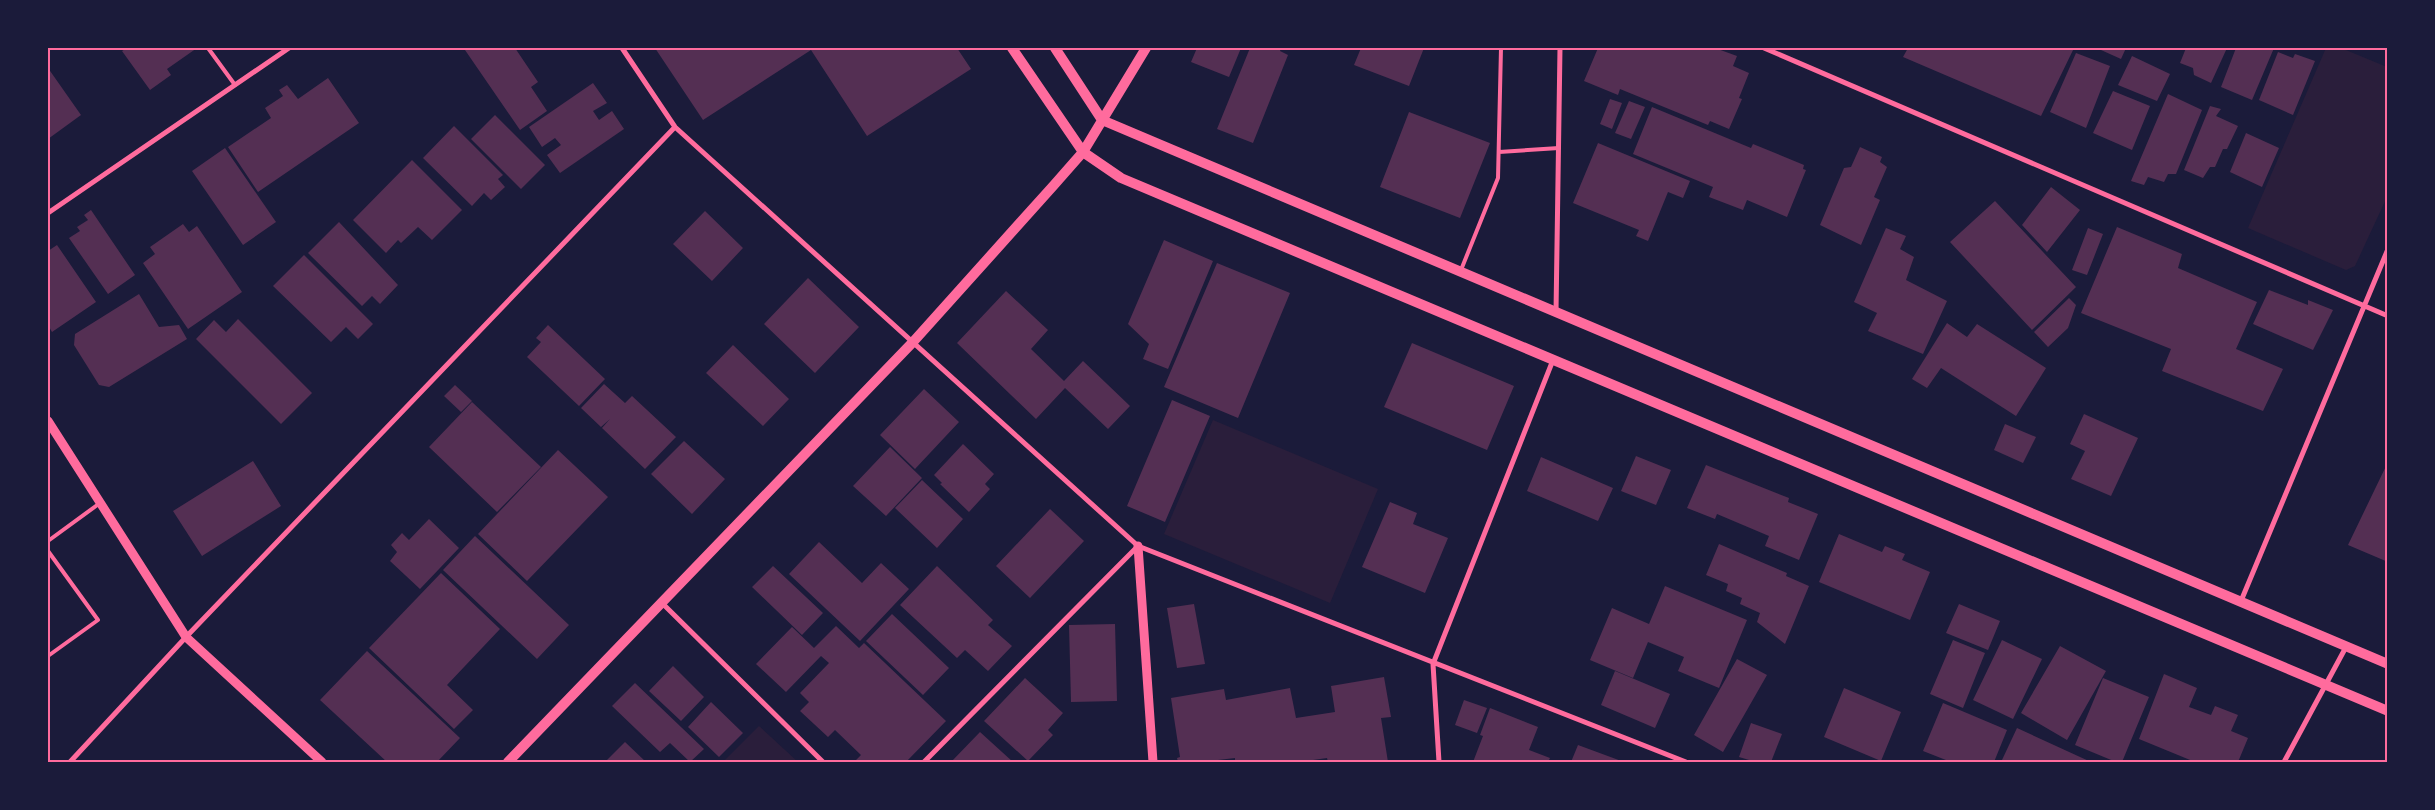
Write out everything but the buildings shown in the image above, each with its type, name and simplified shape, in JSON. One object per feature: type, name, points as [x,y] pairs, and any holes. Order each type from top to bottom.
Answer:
[{"type":"main road","points":[[1012,48],[1083,152],[1121,178],[2388,711]]},
{"type":"main road","points":[[1056,48],[1102,120],[2388,664]]},
{"type":"main road","points":[[508,762],[913,342],[1083,152],[1146,48]]},
{"type":"street","points":[[48,213],[289,48]]},
{"type":"street","points":[[622,48],[675,127],[1138,546],[1686,762]]},
{"type":"street","points":[[1556,312],[1560,48]]},
{"type":"street","points":[[1764,48],[2388,316]]},
{"type":"street","points":[[70,762],[186,637],[675,127]]},
{"type":"street","points":[[2241,601],[2388,249]]},
{"type":"street","points":[[1439,762],[1434,664],[1553,360]]},
{"type":"street","points":[[48,420],[186,637],[322,762]]},
{"type":"street","points":[[924,762],[1138,546]]},
{"type":"street","points":[[1138,546],[1153,762]]},
{"type":"street","points":[[662,603],[824,762]]},
{"type":"street","points":[[2284,762],[2347,646]]},
{"type":"lane","points":[[208,48],[235,85]]},
{"type":"lane","points":[[1460,272],[1498,178],[1501,48]]},
{"type":"lane","points":[[1499,152],[1559,148]]},
{"type":"lane","points":[[48,541],[100,503]]},
{"type":"lane","points":[[48,551],[98,620],[48,656]]},
{"type":"shaded area","points":[[2326,48],[2341,48],[2387,67],[2387,197],[2355,266],[2346,270],[2248,228]]},
{"type":"shaded area","points":[[1213,420],[1378,489],[1330,603],[1164,534]]},
{"type":"shaded area","points":[[759,726],[798,762],[723,762]]}]
